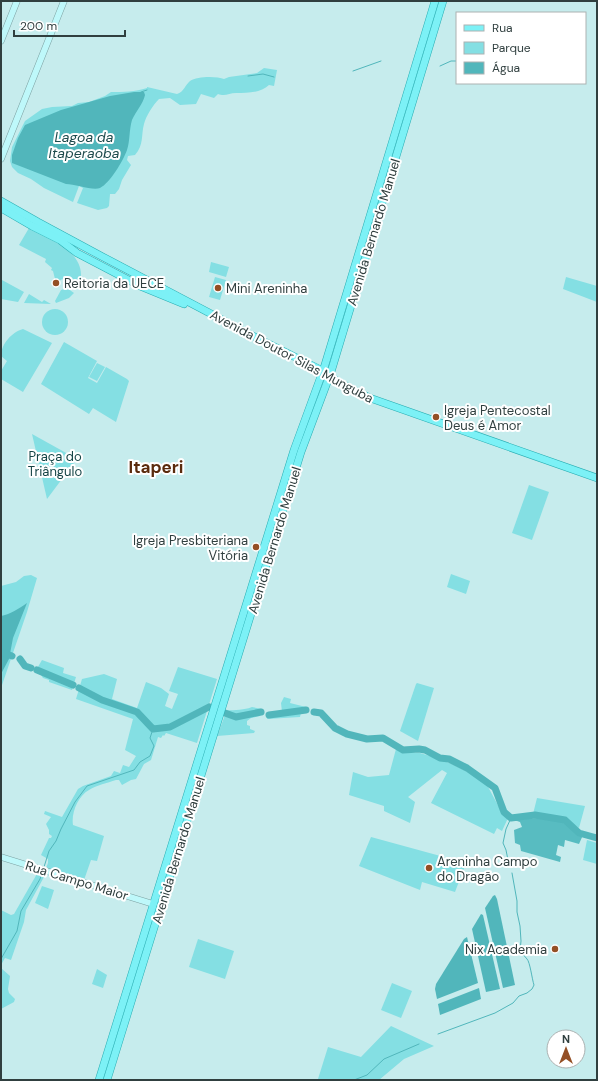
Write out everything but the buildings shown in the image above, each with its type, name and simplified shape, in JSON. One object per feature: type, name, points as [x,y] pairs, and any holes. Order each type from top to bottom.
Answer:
[{"type":"main road","name":"Avenida Bernardo Manuel","points":[[107,1080],[235,653],[294,450],[322,373],[434,1]]},
{"type":"main road","name":"Avenida Bernardo Manuel","points":[[239,638],[301,452],[329,378],[443,1]]},
{"type":"main road","name":"Avenida Doutor Silas Munguba","points":[[1,201],[322,373],[371,402],[597,482]]},
{"type":"main road","name":"Avenida Doutor Silas Munguba","points":[[1,208],[60,240],[79,254],[140,286],[185,304],[322,373]]},
{"type":"main road","points":[[79,254],[84,251],[95,257],[103,257]]},
{"type":"main road","points":[[140,286],[142,277]]},
{"type":"main road","name":"Avenida Doutor Silas Munguba","points":[[329,378],[387,405],[597,478]]},
{"type":"main road","name":"Avenida Bernardo Manuel","points":[[99,1080],[153,904],[184,819]]},
{"type":"street","points":[[1,41],[17,1]]},
{"type":"street","points":[[1,159],[64,1]]},
{"type":"street","name":"Rua Campo Maior","points":[[1,857],[153,904]]},
{"type":"green space","name":"Lagoa da Itaperaoba","points":[[264,68],[277,70],[274,86],[269,85],[262,90],[254,92],[225,95],[218,94],[214,98],[201,94],[196,104],[180,105],[170,98],[159,99],[154,104],[145,121],[140,147],[135,155],[128,156],[127,160],[131,165],[122,180],[119,189],[115,194],[110,194],[109,206],[107,208],[98,210],[77,203],[83,188],[79,186],[73,202],[44,188],[31,179],[18,173],[12,167],[10,161],[12,147],[25,121],[42,109],[72,106],[78,103],[89,102],[111,92],[134,91],[147,87],[177,94],[181,92],[193,79],[217,77],[224,79],[257,73]]},
{"type":"green space","points":[[29,228],[62,246],[76,259],[80,267],[81,276],[80,284],[77,290],[64,280],[58,281],[55,279],[53,271],[51,270],[52,268],[45,262],[46,259],[19,245]]},
{"type":"green space","points":[[211,262],[229,267],[226,277],[209,272]]},
{"type":"green space","name":"Mini Areninha","points":[[215,277],[226,280],[220,300],[209,297]]},
{"type":"green space","points":[[566,277],[597,286],[597,302],[563,289]]},
{"type":"green space","points":[[2,280],[24,292],[18,302],[1,299]]},
{"type":"green space","points":[[67,288],[74,293],[69,298],[56,303],[55,301],[61,290]]},
{"type":"green space","points":[[29,294],[42,302],[44,300],[51,304],[24,303]]},
{"type":"green space","points":[[55,309],[64,313],[68,322],[64,331],[55,335],[46,331],[42,322],[46,313]]},
{"type":"green space","points":[[23,329],[52,343],[23,392],[1,379],[1,371],[7,361],[1,356],[1,352],[8,339]]},
{"type":"green space","points":[[64,342],[97,361],[88,378],[97,383],[106,367],[129,381],[116,422],[93,408],[89,414],[41,384]]},
{"type":"green space","points":[[97,363],[105,367],[97,381],[89,377]]},
{"type":"green space","name":"Praça do Triângulo","points":[[32,434],[77,459],[47,499]]},
{"type":"green space","points":[[529,485],[549,492],[532,540],[512,533]]},
{"type":"green space","points":[[451,574],[470,581],[466,594],[447,587]]},
{"type":"green space","points":[[31,575],[37,578],[1,688],[1,586],[16,582],[24,576]]},
{"type":"green space","points":[[42,660],[64,668],[63,673],[76,677],[72,690],[49,682],[49,680],[43,678],[35,672]]},
{"type":"green space","points":[[178,667],[217,679],[197,743],[166,733],[161,738],[158,737],[151,760],[144,764],[136,779],[122,785],[119,780],[102,784],[89,790],[82,796],[74,810],[73,825],[104,836],[97,861],[91,860],[84,880],[46,868],[48,859],[41,855],[49,838],[52,836],[49,834],[46,824],[51,817],[44,814],[45,811],[62,817],[78,789],[111,776],[114,771],[120,773],[123,765],[129,767],[136,756],[125,750],[133,719],[76,699],[82,679],[104,674],[117,679],[112,699],[137,708],[146,682],[161,688],[169,694],[165,706],[172,709],[178,694],[169,691]]},
{"type":"green space","points":[[417,683],[434,688],[418,741],[400,731]]},
{"type":"green space","points":[[284,697],[291,699],[290,703],[306,707],[305,713],[301,713],[300,717],[267,719],[268,713],[282,712],[281,703]]},
{"type":"green space","points":[[252,707],[262,709],[260,716],[251,718],[247,721],[247,725],[250,726],[250,729],[255,731],[254,733],[217,736],[227,710],[240,710]]},
{"type":"green space","points":[[396,749],[402,752],[420,753],[443,760],[470,773],[487,785],[500,809],[508,818],[502,831],[497,828],[494,834],[431,803],[447,773],[442,770],[408,797],[415,802],[410,823],[384,811],[384,806],[349,795],[353,772],[368,777],[389,775]]},
{"type":"green space","points":[[537,798],[585,806],[579,828],[565,819],[533,814]]},
{"type":"green space","points":[[371,837],[466,863],[455,892],[422,882],[420,890],[359,866]]},
{"type":"green space","points":[[587,840],[597,843],[597,864],[583,860]]},
{"type":"green space","points":[[38,872],[44,874],[44,877],[26,910],[24,922],[11,960],[5,958],[1,965],[1,910],[11,915],[14,914]]},
{"type":"green space","points":[[42,886],[54,890],[48,909],[35,903]]},
{"type":"green space","points":[[198,939],[234,951],[225,979],[189,967]]},
{"type":"green space","points":[[1,968],[10,976],[8,989],[9,993],[15,999],[14,1002],[1,1009]]},
{"type":"green space","points":[[97,969],[107,975],[103,988],[92,984]]},
{"type":"green space","points":[[392,983],[412,991],[401,1018],[381,1010]]},
{"type":"green space","points":[[391,1026],[434,1046],[404,1059],[379,1080],[318,1079],[328,1047],[361,1057]]},
{"type":"shaded area","points":[[538,818],[568,824],[583,835],[579,844],[565,840],[564,847],[558,845],[556,855],[561,857],[560,862],[521,851],[520,845],[515,843],[514,830],[522,827],[520,822],[514,820]]},
{"type":"water","name":"Lagoa da Itaperaoba","points":[[144,92],[145,95],[132,120],[127,150],[116,171],[108,182],[100,188],[93,189],[66,184],[12,163],[12,155],[18,138],[25,125],[61,110],[110,96]]},
{"type":"water","points":[[27,603],[13,638],[9,659],[1,674],[1,616],[11,613]]},
{"type":"water","points":[[495,895],[515,985],[503,988],[485,908]]},
{"type":"water","points":[[481,914],[483,915],[500,989],[486,992],[472,929]]},
{"type":"water","points":[[467,937],[478,983],[437,999],[435,989],[436,984],[464,939]]},
{"type":"water","points":[[479,988],[481,999],[440,1015],[438,1004]]},
{"type":"waterway","points":[[353,71],[381,61]]},
{"type":"waterway","points":[[440,66],[451,61],[456,61]]},
{"type":"waterway","points":[[248,76],[263,74],[274,77]]},
{"type":"waterway","points":[[141,92],[147,90]]},
{"type":"waterway","points":[[1,652],[12,656]]},
{"type":"waterway","points":[[20,659],[25,666],[31,668]]},
{"type":"waterway","points":[[37,670],[73,685]]},
{"type":"waterway","points":[[79,688],[102,700],[137,712],[153,729],[170,727],[209,707]]},
{"type":"waterway","points":[[269,715],[306,710]]},
{"type":"waterway","points":[[225,713],[236,717],[261,712]]},
{"type":"waterway","points":[[314,712],[321,713],[335,728],[347,734],[367,739],[383,738],[403,750],[425,750],[440,758],[449,759],[467,768],[495,788],[504,812],[511,818],[535,815],[565,820],[579,833],[597,838]]},
{"type":"waterway","points":[[44,867],[49,851],[56,841],[75,802],[87,786],[134,770],[140,762],[150,756],[154,746],[150,738],[153,729]]},
{"type":"waterway","points":[[509,865],[503,843],[506,829],[511,818]]},
{"type":"waterway","points":[[1,959],[17,931],[21,911],[42,873]]},
{"type":"waterway","points":[[438,1034],[495,1013],[513,1003],[519,996],[527,993],[534,985],[528,961],[520,951],[520,926],[512,873]]},
{"type":"waterway","points":[[354,1080],[367,1075],[384,1059],[419,1044]]},
{"type":"place","name":"Reitoria da UECE","points":[[56,283]]},
{"type":"place","name":"Mini Areninha","points":[[218,288]]},
{"type":"place","name":"Igreja Pentecostal Deus é Amor","points":[[436,417]]},
{"type":"place","name":"Igreja Presbiteriana Vitória","points":[[256,547]]},
{"type":"place","name":"Areninha Campo do Dragão","points":[[429,868]]},
{"type":"place","name":"Nix Academia","points":[[555,949]]},
{"type":"district","name":"Itaperi","points":[[156,467]]}]
